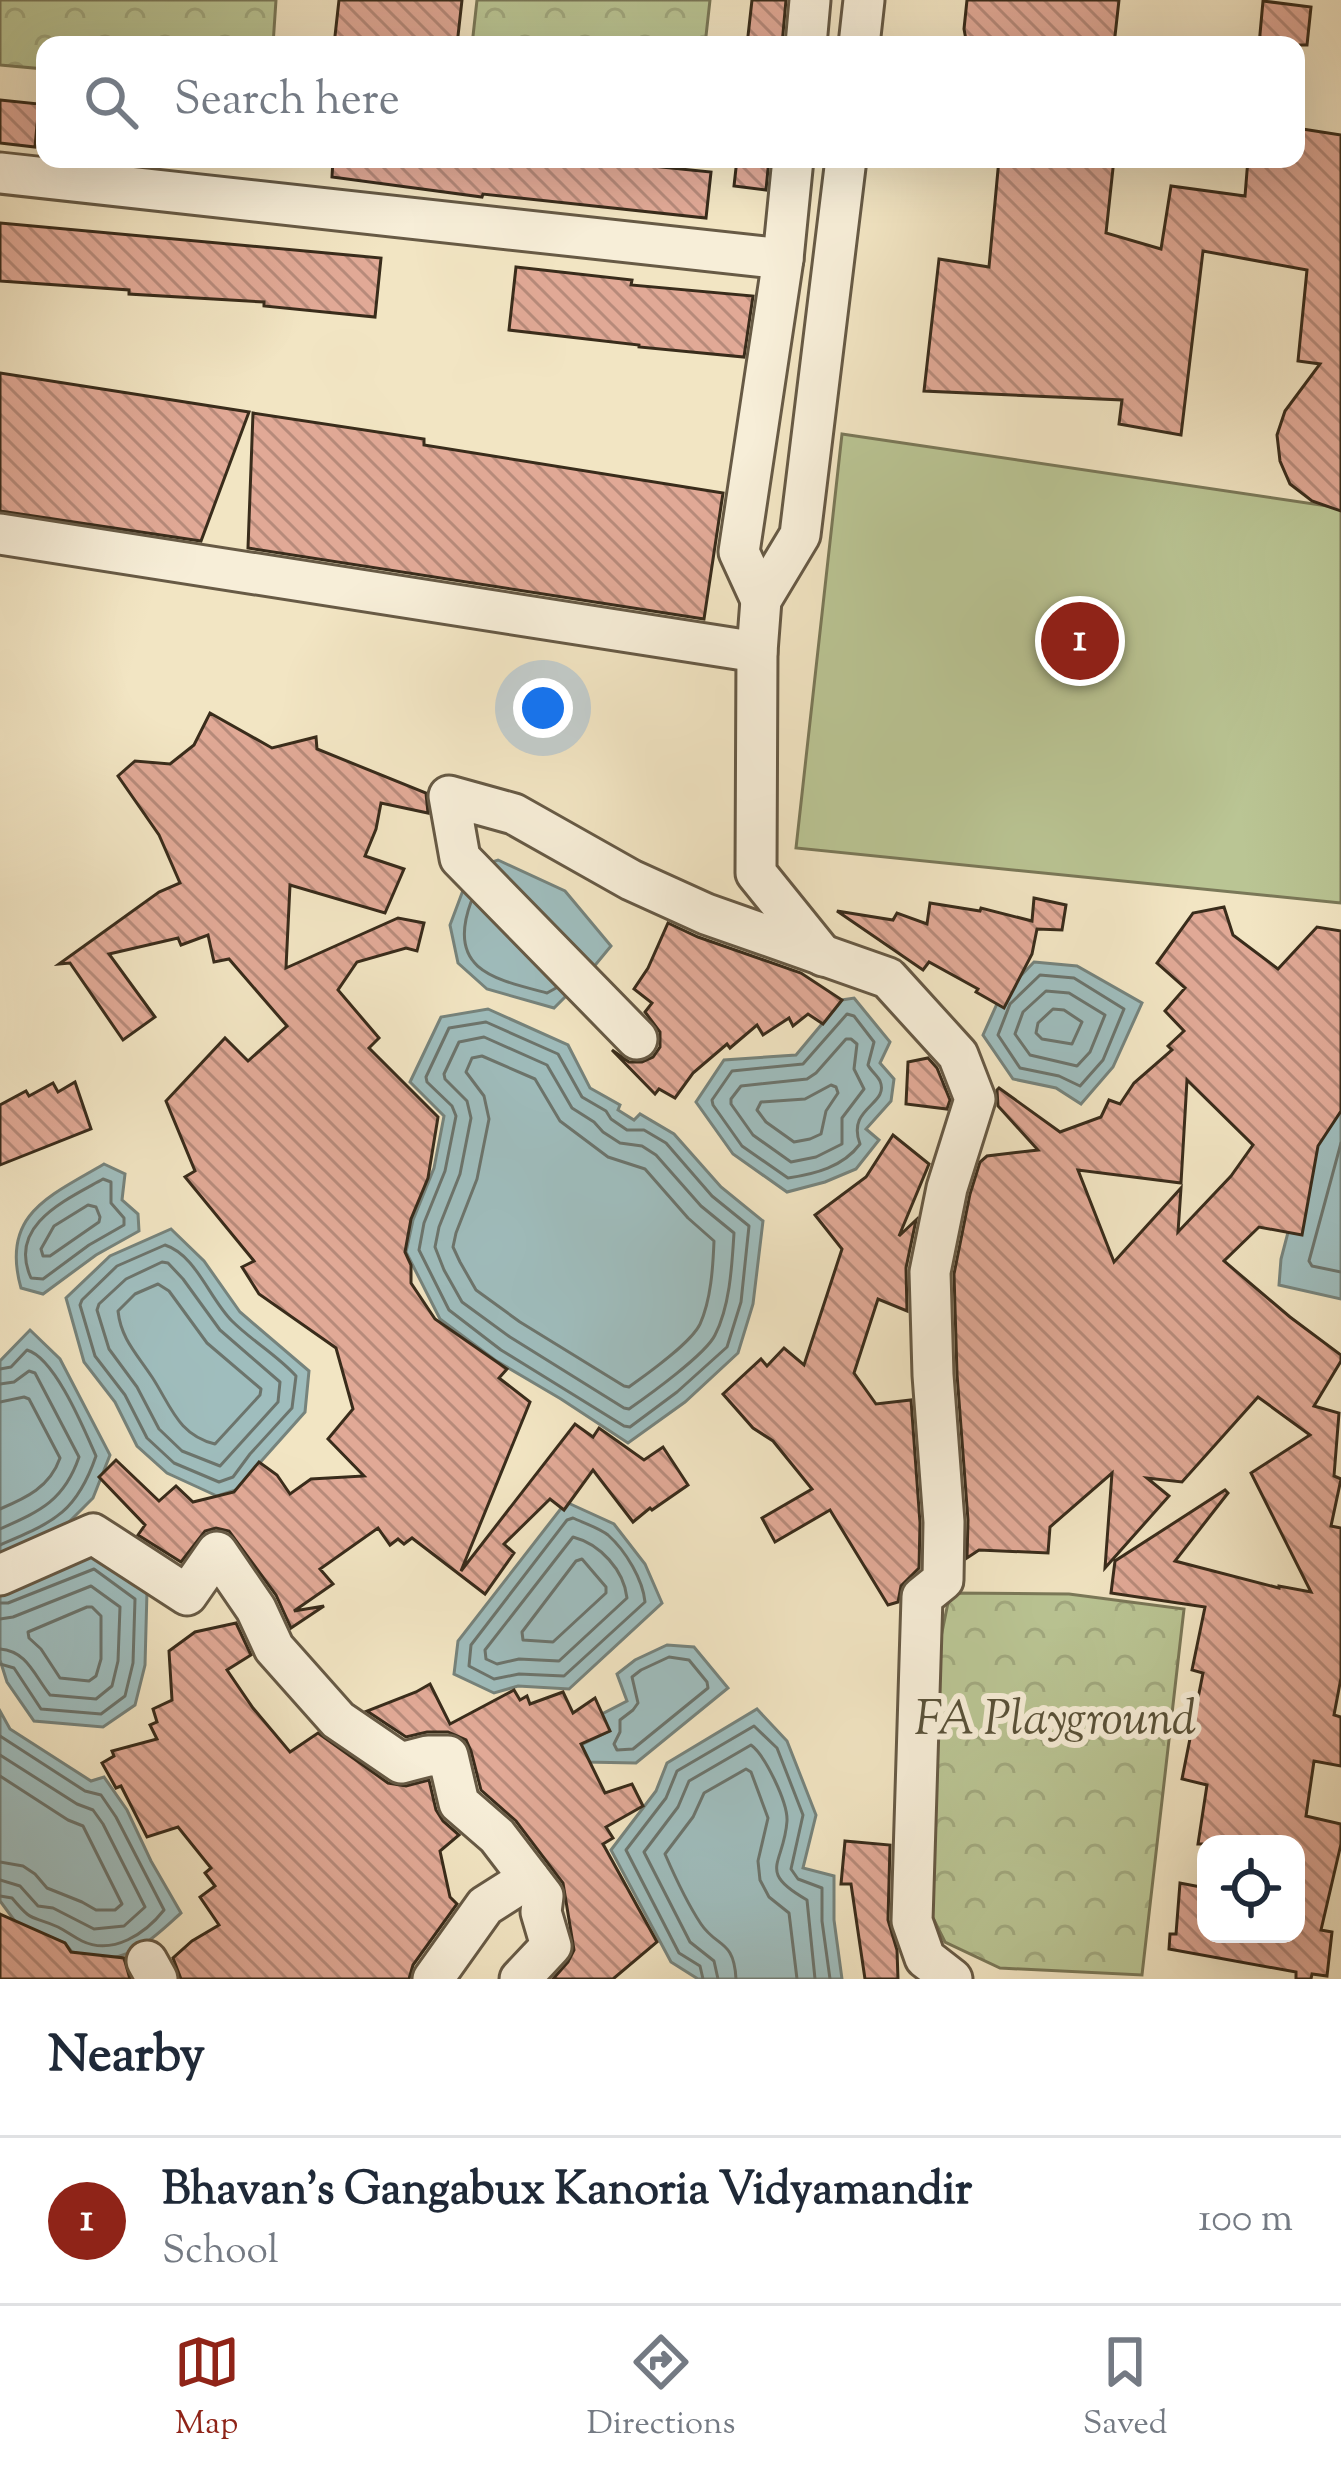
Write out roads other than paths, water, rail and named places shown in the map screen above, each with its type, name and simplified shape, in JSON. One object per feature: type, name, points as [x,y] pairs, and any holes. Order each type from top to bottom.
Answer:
[{"type":"street","points":[[807,36],[810,0]]},
{"type":"street","points":[[860,36],[864,0]]},
{"type":"street","points":[[761,600],[740,552],[793,168]]},
{"type":"street","points":[[823,957],[756,873],[757,652],[761,600],[800,535],[845,168]]},
{"type":"street","points":[[0,173],[783,259]]},
{"type":"street","points":[[0,534],[757,652]]},
{"type":"street","points":[[637,1039],[460,857],[449,796],[514,814],[631,880],[706,914],[888,978],[958,1055],[975,1099],[947,1188],[930,1272],[943,1580],[922,1597],[912,1921],[925,1958],[952,1979]]},
{"type":"street","points":[[0,1574],[93,1534],[187,1594],[217,1552],[256,1609],[274,1648],[338,1720],[401,1763],[448,1756],[460,1803],[496,1836],[542,1897],[551,1946],[520,1979]]},
{"type":"street","points":[[433,1979],[485,1906],[529,1878]]},
{"type":"water","points":[[498,860],[565,891],[611,946],[554,1008],[487,989],[458,963],[450,925],[471,869]]},
{"type":"water","points":[[1034,962],[1077,966],[1142,1003],[1113,1067],[1081,1104],[1056,1088],[1013,1079],[983,1035],[1000,997]]},
{"type":"water","points":[[854,998],[890,1042],[880,1063],[894,1079],[891,1101],[866,1129],[879,1140],[856,1169],[787,1192],[733,1154],[696,1102],[724,1060],[796,1055],[842,1000]]},
{"type":"water","points":[[488,1009],[568,1045],[590,1088],[620,1105],[618,1110],[634,1120],[640,1114],[674,1134],[721,1187],[763,1221],[753,1304],[738,1353],[685,1402],[628,1443],[495,1360],[440,1319],[406,1252],[434,1168],[444,1116],[410,1082],[441,1017]]},
{"type":"water","points":[[1341,1092],[1341,1299],[1279,1285],[1281,1259],[1313,1137]]},
{"type":"water","points":[[104,1164],[125,1174],[122,1200],[138,1214],[139,1231],[43,1294],[21,1288],[18,1242],[34,1210]]},
{"type":"water","points":[[171,1229],[204,1261],[240,1312],[309,1371],[305,1412],[247,1477],[245,1487],[217,1496],[167,1473],[137,1446],[115,1402],[84,1362],[66,1298],[110,1256]]},
{"type":"water","points":[[30,1330],[60,1359],[110,1455],[93,1498],[58,1533],[0,1558],[0,1361]]},
{"type":"water","points":[[566,1502],[614,1524],[645,1564],[662,1603],[569,1689],[518,1686],[494,1693],[454,1674],[458,1641]]},
{"type":"water","points":[[96,1554],[147,1591],[145,1665],[135,1705],[103,1727],[34,1721],[7,1682],[0,1660],[0,1593]]},
{"type":"water","points":[[667,1645],[694,1647],[728,1688],[636,1763],[585,1762],[581,1745],[609,1731],[602,1714],[627,1701],[617,1674]]},
{"type":"water","points":[[757,1709],[787,1741],[816,1815],[803,1868],[834,1876],[842,1979],[698,1979],[671,1962],[611,1850],[656,1791],[667,1763]]},
{"type":"water","points":[[0,1711],[10,1729],[91,1781],[104,1777],[127,1810],[181,1913],[141,1946],[118,1957],[72,1952],[65,1943],[17,1924],[0,1901]]},
{"type":"place","name":"Bhavan's Gangabux Kanoria Vidyamandir","points":[[1080,641]]},
{"type":"park label","name":"FA Playground","points":[[1055,1721]]}]
